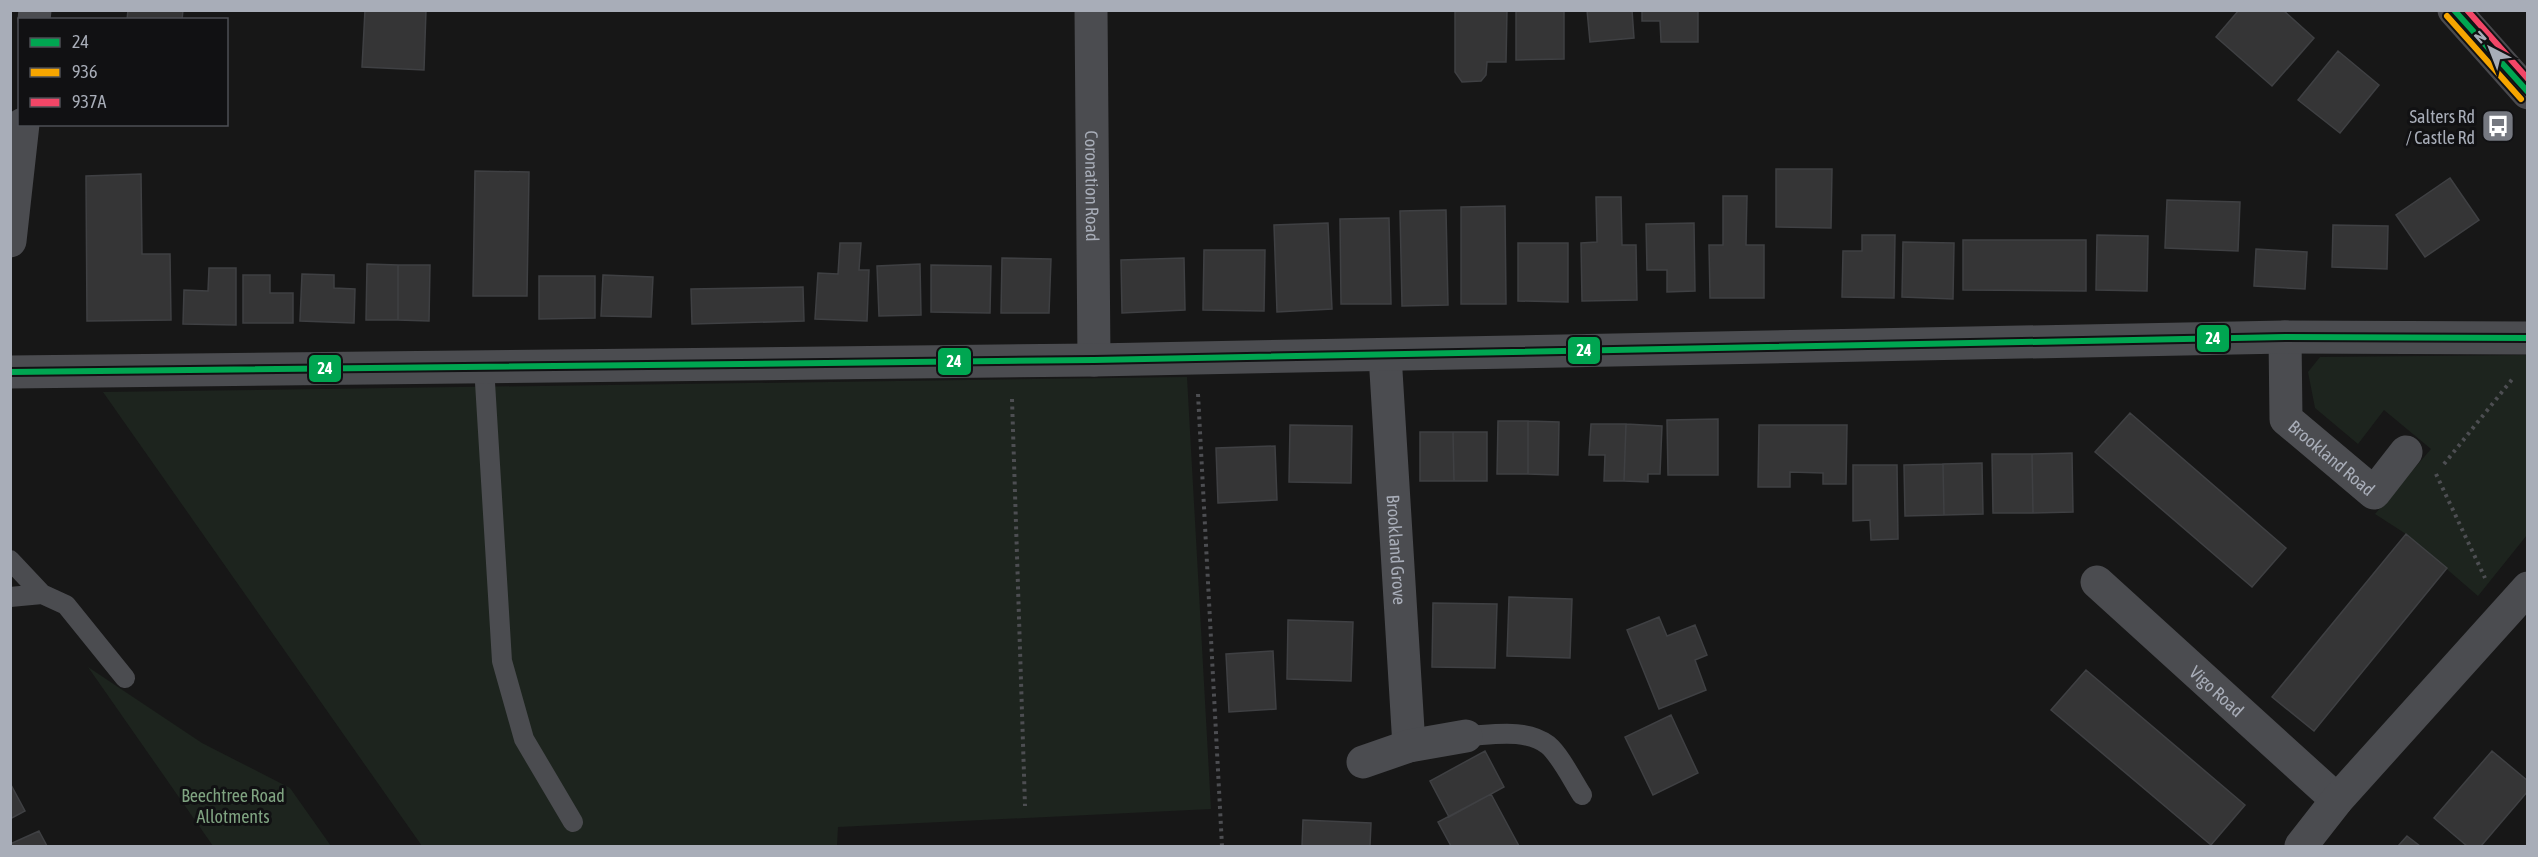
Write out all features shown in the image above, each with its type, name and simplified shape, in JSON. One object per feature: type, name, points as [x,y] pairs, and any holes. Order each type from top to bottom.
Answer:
[{"type":"main road","points":[[2454,10],[2528,93]]},
{"type":"street","name":"Coronation Road","points":[[1091,10],[1094,360]]},
{"type":"street","points":[[10,241],[23,126]]},
{"type":"street","points":[[10,372],[1094,360],[2285,337],[2528,338]]},
{"type":"street","name":"Brookland Road","points":[[2285,337],[2286,419],[2374,493],[2406,452]]},
{"type":"street","name":"Brookland Grove","points":[[1385,355],[1409,746]]},
{"type":"street","name":"Vigo Road","points":[[2097,582],[2337,800]]},
{"type":"street","points":[[2301,846],[2337,800],[2528,588]]},
{"type":"street","points":[[1363,762],[1409,746],[1466,736]]},
{"type":"lane","points":[[484,366],[502,661],[524,739],[573,822]]},
{"type":"lane","points":[[10,560],[42,594],[66,605],[125,678]]},
{"type":"lane","points":[[10,597],[42,594]]},
{"type":"lane","points":[[1466,736],[1514,734],[1537,739],[1549,746],[1582,795]]},
{"type":"path","points":[[1196,357],[1222,846]]},
{"type":"path","points":[[1011,360],[1025,806]]},
{"type":"path","points":[[2436,474],[2520,369]]},
{"type":"path","points":[[2406,452],[2436,474],[2504,617]]},
{"type":"green space","points":[[2527,355],[2527,535],[2478,596],[2406,534],[2375,514],[2431,449],[2384,410],[2358,444],[2315,408],[2308,372],[2320,357]]},
{"type":"green space","points":[[1187,377],[1211,809],[838,827],[837,846],[422,846],[103,392]]},
{"type":"green space","name":"Beechtree Road Allotments","points":[[88,667],[202,743],[290,788],[331,846],[213,846]]},
{"type":"building","points":[[128,10],[183,10],[182,18],[127,18]]},
{"type":"building","points":[[365,10],[426,10],[424,70],[362,67]]},
{"type":"building","points":[[1455,10],[1507,10],[1506,62],[1487,62],[1486,75],[1481,81],[1462,82],[1455,72]]},
{"type":"building","points":[[1516,10],[1564,10],[1564,59],[1516,60]]},
{"type":"building","points":[[1587,10],[1632,10],[1634,38],[1590,42]]},
{"type":"building","points":[[1642,10],[1698,10],[1698,42],[1661,42],[1660,21],[1642,21]]},
{"type":"building","points":[[2239,10],[2283,10],[2314,38],[2272,86],[2216,37]]},
{"type":"building","points":[[2338,51],[2379,85],[2340,133],[2298,100]]},
{"type":"building","points":[[1776,169],[1832,169],[1831,228],[1776,227]]},
{"type":"building","points":[[475,171],[529,172],[527,296],[473,296]]},
{"type":"building","points":[[141,174],[142,254],[170,254],[171,320],[87,321],[86,176]]},
{"type":"building","points":[[2450,178],[2479,220],[2425,257],[2396,215]]},
{"type":"building","points":[[1723,196],[1747,196],[1746,245],[1764,245],[1764,298],[1710,298],[1709,245],[1723,245]]},
{"type":"building","points":[[1596,197],[1621,197],[1622,245],[1636,245],[1637,300],[1582,301],[1581,243],[1597,242]]},
{"type":"building","points":[[2167,200],[2240,202],[2238,251],[2165,248]]},
{"type":"building","points":[[1505,206],[1506,304],[1461,304],[1461,207]]},
{"type":"building","points":[[1446,210],[1448,305],[1402,306],[1400,211]]},
{"type":"building","points":[[1389,218],[1391,304],[1341,304],[1340,219]]},
{"type":"building","points":[[1328,223],[1332,309],[1277,312],[1274,225]]},
{"type":"building","points":[[1694,223],[1695,291],[1667,292],[1667,270],[1647,270],[1646,224]]},
{"type":"building","points":[[2333,225],[2388,226],[2387,269],[2332,267]]},
{"type":"building","points":[[1862,235],[1895,235],[1894,298],[1842,297],[1843,251],[1862,251]]},
{"type":"building","points":[[2097,235],[2148,236],[2147,291],[2096,290]]},
{"type":"building","points":[[1963,240],[2086,240],[2086,291],[1963,290]]},
{"type":"building","points":[[1903,242],[1954,243],[1953,299],[1902,297]]},
{"type":"building","points":[[840,243],[861,243],[859,270],[869,270],[867,321],[815,319],[818,273],[838,274]]},
{"type":"building","points":[[1518,243],[1568,243],[1568,302],[1518,301]]},
{"type":"building","points":[[2256,249],[2307,252],[2305,289],[2254,286]]},
{"type":"building","points":[[1204,250],[1265,250],[1264,311],[1203,310]]},
{"type":"building","points":[[1002,258],[1051,259],[1049,313],[1001,313]]},
{"type":"building","points":[[1184,258],[1185,310],[1122,313],[1121,260]]},
{"type":"building","points":[[367,264],[398,265],[398,320],[366,320]]},
{"type":"building","points":[[920,264],[921,315],[879,316],[877,266]]},
{"type":"building","points":[[398,265],[430,265],[429,321],[398,320]]},
{"type":"building","points":[[931,265],[991,266],[990,313],[931,312]]},
{"type":"building","points":[[209,268],[236,268],[236,325],[183,324],[184,290],[208,291]]},
{"type":"building","points":[[302,274],[334,275],[334,288],[355,289],[354,323],[300,321]]},
{"type":"building","points":[[243,275],[270,275],[270,293],[293,293],[293,323],[243,323]]},
{"type":"building","points":[[603,275],[653,277],[651,317],[601,316]]},
{"type":"building","points":[[539,276],[595,276],[595,318],[539,319]]},
{"type":"building","points":[[803,287],[804,321],[692,324],[691,289]]},
{"type":"building","points":[[2130,413],[2286,548],[2252,587],[2095,452]]},
{"type":"building","points":[[1718,419],[1718,475],[1668,475],[1667,420]]},
{"type":"building","points":[[1498,421],[1528,421],[1528,474],[1497,474]]},
{"type":"building","points":[[1528,421],[1559,422],[1558,475],[1528,474]]},
{"type":"building","points":[[1591,424],[1626,424],[1624,481],[1604,481],[1605,455],[1589,455]]},
{"type":"building","points":[[1626,424],[1662,426],[1660,474],[1648,474],[1648,482],[1624,481]]},
{"type":"building","points":[[1290,425],[1352,426],[1351,483],[1289,482]]},
{"type":"building","points":[[1759,425],[1847,425],[1846,484],[1823,484],[1823,473],[1790,472],[1790,487],[1758,487]]},
{"type":"building","points":[[1420,432],[1453,432],[1454,481],[1420,481]]},
{"type":"building","points":[[1453,432],[1487,432],[1487,481],[1454,481]]},
{"type":"building","points":[[1275,446],[1277,500],[1218,503],[1216,448]]},
{"type":"building","points":[[2072,453],[2073,512],[2033,513],[2032,454]]},
{"type":"building","points":[[1992,454],[2032,454],[2033,513],[1993,513]]},
{"type":"building","points":[[1982,463],[1983,514],[1944,515],[1943,464]]},
{"type":"building","points":[[1943,464],[1944,515],[1905,516],[1904,465]]},
{"type":"building","points":[[1853,465],[1897,465],[1898,539],[1871,540],[1870,520],[1853,521]]},
{"type":"building","points":[[2406,534],[2447,568],[2314,731],[2272,697]]},
{"type":"building","points":[[1509,597],[1572,599],[1570,658],[1507,656]]},
{"type":"building","points":[[1433,603],[1497,604],[1495,668],[1432,667]]},
{"type":"building","points":[[1659,617],[1667,636],[1695,625],[1707,655],[1695,660],[1706,690],[1659,709],[1627,630]]},
{"type":"building","points":[[1288,620],[1353,622],[1351,681],[1287,679]]},
{"type":"building","points":[[1273,651],[1276,709],[1229,712],[1226,654]]},
{"type":"building","points":[[2086,670],[2245,805],[2211,845],[2051,710]]},
{"type":"building","points":[[1671,715],[1698,773],[1653,795],[1625,737]]},
{"type":"building","points":[[1485,751],[1504,787],[1449,817],[1430,781]]},
{"type":"building","points":[[2492,751],[2528,781],[2528,791],[2481,846],[2467,846],[2434,818]]},
{"type":"building","points":[[10,783],[25,811],[10,819]]},
{"type":"building","points":[[1491,794],[1519,846],[1451,846],[1438,822]]},
{"type":"building","points":[[1303,820],[1371,823],[1370,846],[1302,846]]},
{"type":"building","points":[[39,831],[47,846],[10,846],[10,844]]},
{"type":"building","points":[[2407,836],[2420,846],[2398,846]]},
{"type":"transit line","name":"24","points":[[2454,10],[2528,92]]},
{"type":"transit line","name":"937A","points":[[2467,10],[2528,79]]},
{"type":"transit line","name":"936","points":[[2447,16],[2521,99]]},
{"type":"transit line","name":"24","points":[[10,372],[1094,360],[2285,337],[2528,338]]},
{"type":"place","name":"Salters Rd / Castle Rd","points":[[2498,126]]}]
